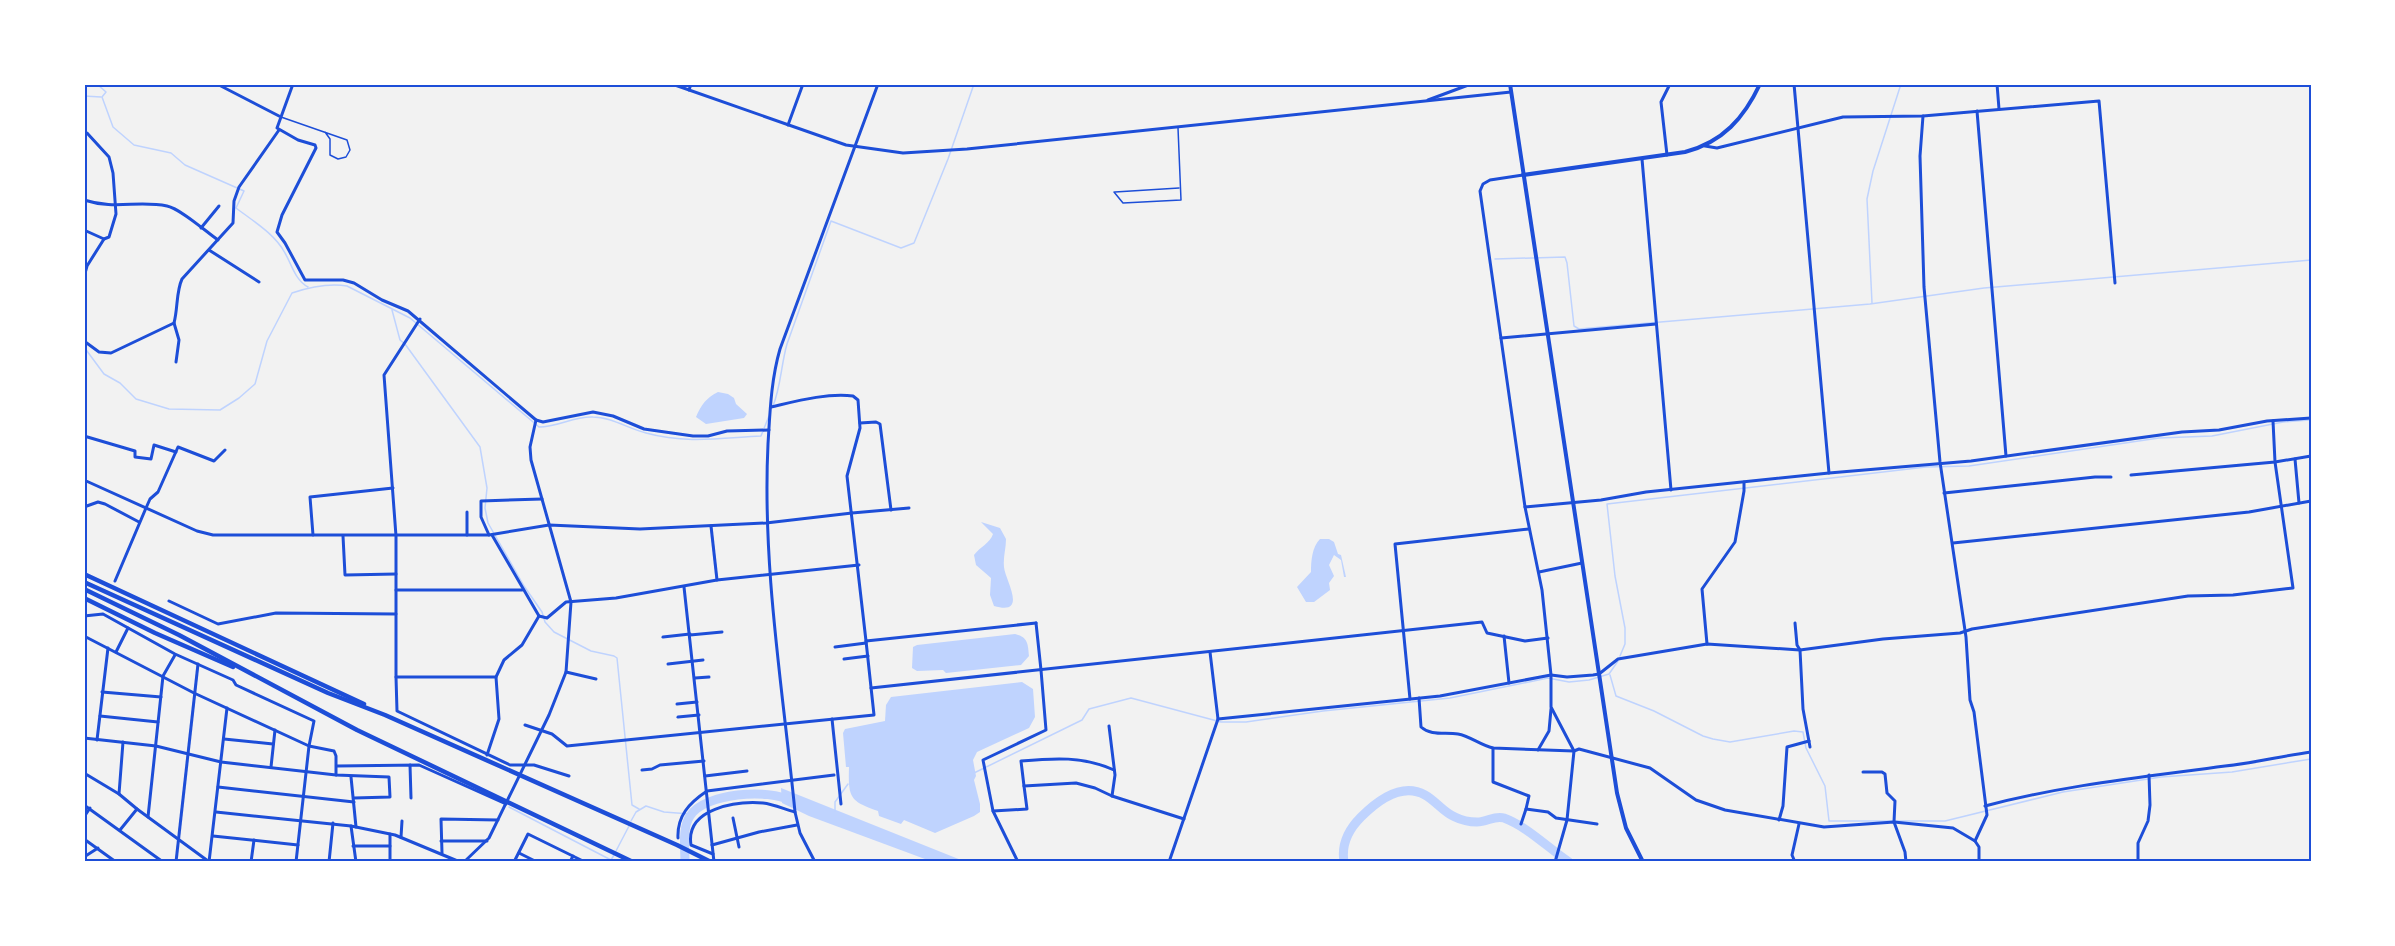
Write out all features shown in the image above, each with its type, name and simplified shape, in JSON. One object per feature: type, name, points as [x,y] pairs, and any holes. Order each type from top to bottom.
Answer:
[{"type":"highway","points":[[84,574],[328,686],[385,715],[712,862]]},
{"type":"highway","points":[[84,582],[328,693],[385,715]]},
{"type":"highway","points":[[84,589],[179,635],[357,730],[633,862]]},
{"type":"highway","points":[[84,598],[155,633],[249,674]]},
{"type":"main road","points":[[1510,84],[1611,758],[1621,813],[1630,839],[1643,862]]},
{"type":"main road","points":[[1523,175],[1642,159],[1705,146],[1722,136],[1737,122],[1760,84]]},
{"type":"street","points":[[217,84],[280,116]]},
{"type":"street","points":[[292,84],[277,124],[279,130],[315,145],[316,148],[282,215],[277,232],[303,277],[312,281],[343,280],[354,283],[419,320],[536,420],[550,422],[576,414],[594,412],[614,416],[644,429],[693,436],[708,436],[727,431],[769,430]]},
{"type":"street","points":[[672,84],[787,126],[855,147],[894,152],[933,152],[1511,92]]},
{"type":"street","points":[[689,90],[692,84]]},
{"type":"street","points":[[787,126],[803,84]]},
{"type":"street","points":[[815,862],[797,825],[785,724],[766,523],[769,430],[774,372],[780,349],[878,84]]},
{"type":"street","points":[[1427,100],[1471,84]]},
{"type":"street","points":[[1667,155],[1661,102],[1670,84]]},
{"type":"street","points":[[1794,84],[1829,473]]},
{"type":"street","points":[[1997,84],[1999,109]]},
{"type":"street","points":[[1705,146],[1717,148],[1843,117],[1923,116],[2099,100],[2115,283]]},
{"type":"street","points":[[1977,111],[2006,456]]},
{"type":"street","points":[[1923,116],[1920,156],[1924,287],[1940,462],[1987,815],[1975,841]]},
{"type":"street","points":[[176,362],[179,340],[174,322],[179,306],[178,288],[182,279],[233,223],[234,201],[239,187],[279,130]]},
{"type":"street","points":[[84,133],[87,133],[109,157],[113,172],[116,206],[109,237],[104,239],[87,266],[84,277]]},
{"type":"street","points":[[1642,159],[1671,490]]},
{"type":"street","points":[[1523,175],[1486,182],[1480,191],[1525,507],[1539,572],[1548,638],[1551,675],[1549,731],[1538,750]]},
{"type":"street","points":[[84,200],[116,206],[149,204],[170,207],[219,240]]},
{"type":"street","points":[[201,228],[219,206]]},
{"type":"street","points":[[84,230],[104,239]]},
{"type":"street","points":[[209,250],[259,282]]},
{"type":"street","points":[[419,320],[384,375],[396,536],[397,711],[510,765],[525,764],[569,776]]},
{"type":"street","points":[[84,341],[99,352],[111,353],[174,322]]},
{"type":"street","points":[[1502,338],[1656,324]]},
{"type":"street","points":[[525,725],[552,734],[567,746],[874,715],[859,565],[847,476],[857,443],[860,423],[858,400],[853,396],[807,399],[771,407]]},
{"type":"street","points":[[1525,507],[2006,456],[2182,432],[2219,430],[2273,421],[2311,418]]},
{"type":"street","points":[[216,812],[356,827],[401,837],[462,862],[488,841],[566,672],[570,637],[571,602],[531,460],[530,447],[536,420]]},
{"type":"street","points":[[1218,719],[1440,696],[1551,675],[1567,677],[1599,674],[1618,659],[1707,644],[1800,650],[1964,631],[2188,596],[2233,595],[2293,588],[2275,462],[2273,421]]},
{"type":"street","points":[[860,423],[880,424],[891,510]]},
{"type":"street","points":[[84,436],[135,451],[135,457],[151,459],[154,445],[176,452]]},
{"type":"street","points":[[116,581],[150,499],[158,492],[178,447],[214,461],[225,450]]},
{"type":"street","points":[[2131,475],[2275,462],[2311,456]]},
{"type":"street","points":[[2295,459],[2299,503]]},
{"type":"street","points":[[1944,493],[2111,477]]},
{"type":"street","points":[[84,480],[197,531],[213,535],[491,535],[549,525],[640,529],[711,526],[766,523],[909,508]]},
{"type":"street","points":[[1707,644],[1702,589],[1735,542],[1744,482]]},
{"type":"street","points":[[313,536],[310,497],[393,488]]},
{"type":"street","points":[[542,499],[482,501],[482,517],[522,590],[540,616],[547,618],[566,602],[616,598],[717,580],[859,565]]},
{"type":"street","points":[[1952,543],[2249,512],[2311,501]]},
{"type":"street","points":[[84,507],[98,502],[140,522]]},
{"type":"street","points":[[467,512],[468,535]]},
{"type":"street","points":[[711,526],[717,580]]},
{"type":"street","points":[[1410,699],[1395,544],[1529,530]]},
{"type":"street","points":[[344,536],[345,575],[396,574]]},
{"type":"street","points":[[1539,572],[1582,563]]},
{"type":"street","points":[[684,587],[704,761],[712,862]]},
{"type":"street","points":[[396,590],[522,590]]},
{"type":"street","points":[[169,601],[218,624],[276,613],[396,614]]},
{"type":"street","points":[[84,616],[103,614],[175,654],[314,721],[296,862]]},
{"type":"street","points":[[488,755],[499,719],[496,677],[504,660],[522,645],[540,616]]},
{"type":"street","points":[[872,688],[1482,622],[1487,633],[1525,641],[1548,638]]},
{"type":"street","points":[[835,646],[1036,623],[1046,730],[982,760],[993,811],[1018,862]]},
{"type":"street","points":[[1795,624],[1797,645],[1800,650],[1803,709],[1810,747]]},
{"type":"street","points":[[116,652],[128,628]]},
{"type":"street","points":[[663,637],[722,632]]},
{"type":"street","points":[[84,636],[194,693],[309,746],[334,751],[336,775]]},
{"type":"street","points":[[1504,636],[1509,683]]},
{"type":"street","points":[[97,740],[108,648]]},
{"type":"street","points":[[1169,862],[1218,719],[1210,652]]},
{"type":"street","points":[[148,817],[163,676],[175,654]]},
{"type":"street","points":[[844,659],[868,656]]},
{"type":"street","points":[[668,664],[703,660]]},
{"type":"street","points":[[176,862],[198,664]]},
{"type":"street","points":[[566,672],[596,679]]},
{"type":"street","points":[[396,677],[496,677]]},
{"type":"street","points":[[695,678],[709,677]]},
{"type":"street","points":[[102,692],[161,697]]},
{"type":"street","points":[[1419,698],[1421,727],[1426,732],[1460,734],[1483,746],[1493,748],[1579,750],[1650,768],[1696,800],[1725,810],[1799,824],[1824,827],[1894,822],[1945,826],[1975,841],[1979,847],[1979,862]]},
{"type":"street","points":[[677,704],[697,702]]},
{"type":"street","points":[[1551,707],[1574,751],[1567,820],[1555,862]]},
{"type":"street","points":[[84,773],[119,795],[210,862],[227,708]]},
{"type":"street","points":[[678,717],[699,715]]},
{"type":"street","points":[[100,716],[159,722]]},
{"type":"street","points":[[832,719],[841,804]]},
{"type":"street","points":[[1109,726],[1114,770],[1112,796]]},
{"type":"street","points":[[271,768],[275,730]]},
{"type":"street","points":[[84,738],[156,746],[221,762],[351,777],[389,777],[390,797],[354,800],[218,787]]},
{"type":"street","points":[[224,739],[273,744]]},
{"type":"street","points":[[1779,820],[1783,806],[1787,747],[1810,741]]},
{"type":"street","points":[[119,795],[123,742]]},
{"type":"street","points":[[1493,748],[1493,782],[1529,796],[1521,824]]},
{"type":"street","points":[[1985,806],[2029,795],[2149,775],[2227,766],[2311,752]]},
{"type":"street","points":[[993,811],[1027,809],[1021,761],[1060,757],[1100,764],[1114,770]]},
{"type":"street","points":[[642,770],[660,765],[704,761]]},
{"type":"street","points":[[410,765],[411,798]]},
{"type":"street","points":[[336,766],[419,765],[507,803]]},
{"type":"street","points":[[705,776],[747,771]]},
{"type":"street","points":[[1863,772],[1885,774],[1887,793],[1895,801],[1894,822],[1905,852],[1906,862]]},
{"type":"street","points":[[2138,862],[2138,843],[2148,821],[2149,775]]},
{"type":"street","points":[[678,838],[681,816],[707,791],[792,783],[834,776]]},
{"type":"street","points":[[351,777],[356,827]]},
{"type":"street","points":[[1024,786],[1076,783],[1184,819]]},
{"type":"street","points":[[713,854],[691,845],[690,840],[698,822],[708,812],[728,805],[760,802],[795,812]]},
{"type":"street","points":[[84,804],[163,862]]},
{"type":"street","points":[[84,817],[90,808]]},
{"type":"street","points":[[1526,808],[1548,812],[1556,819],[1598,824]]},
{"type":"street","points":[[120,830],[137,809]]},
{"type":"street","points":[[734,818],[739,847]]},
{"type":"street","points":[[442,853],[441,819],[498,820]]},
{"type":"street","points":[[401,837],[402,821]]},
{"type":"street","points":[[329,862],[333,823]]},
{"type":"street","points":[[1795,862],[1792,855],[1799,824]]},
{"type":"street","points":[[712,845],[797,825]]},
{"type":"street","points":[[351,826],[356,862]]},
{"type":"street","points":[[390,834],[390,862]]},
{"type":"street","points":[[514,862],[528,834],[585,862]]},
{"type":"street","points":[[213,836],[298,845]]},
{"type":"street","points":[[84,838],[116,862]]},
{"type":"street","points":[[254,840],[251,862],[257,862]]},
{"type":"street","points":[[441,841],[488,841]]},
{"type":"street","points":[[353,846],[390,846]]},
{"type":"street","points":[[84,857],[98,848]]},
{"type":"street","points":[[519,853],[537,862]]},
{"type":"street","points":[[570,862],[573,856]]},
{"type":"lane","points":[[280,116],[325,132],[347,140],[350,150],[346,157],[338,159],[330,155],[330,139],[325,132]]},
{"type":"lane","points":[[1178,126],[1181,188],[1181,200],[1123,203],[1114,192],[1181,188]]},
{"type":"water","points":[[718,392],[734,398],[736,404],[747,414],[744,418],[706,424],[696,417],[704,402]]},
{"type":"water","points":[[981,522],[1000,528],[1006,539],[1004,567],[1013,601],[1005,608],[994,606],[990,595],[991,578],[976,565],[974,555],[990,540],[993,534]]},
{"type":"water","points":[[1320,539],[1329,539],[1334,542],[1338,554],[1341,555],[1346,577],[1344,577],[1341,560],[1334,555],[1329,565],[1334,576],[1329,583],[1330,590],[1314,602],[1306,602],[1297,587],[1311,572],[1314,550]]},
{"type":"water","points":[[1015,634],[1025,639],[1028,648],[1029,656],[1021,665],[946,673],[943,670],[917,671],[912,668],[913,647],[917,645]]},
{"type":"water","points":[[1022,682],[1033,689],[1035,717],[1029,728],[977,752],[973,760],[976,776],[974,780],[980,812],[935,833],[904,820],[901,824],[879,816],[878,811],[856,801],[853,797],[849,786],[849,767],[846,767],[843,733],[845,729],[885,721],[886,705],[891,697]]},
{"type":"water","points":[[781,788],[966,862],[933,862],[809,816],[782,803]]},
{"type":"waterway","points":[[97,84],[106,92],[102,97],[113,127],[134,145],[171,153],[185,165],[244,191],[236,208],[276,240],[297,276],[308,287]]},
{"type":"waterway","points":[[773,406],[787,344],[831,221],[901,248],[914,243],[948,159],[974,84]]},
{"type":"waterway","points":[[1872,303],[1867,199],[1873,171],[1901,84]]},
{"type":"waterway","points":[[84,96],[101,97]]},
{"type":"waterway","points":[[1495,259],[1565,257],[1574,326],[1579,329],[1870,304],[1984,288],[2311,260]]},
{"type":"waterway","points":[[84,347],[104,374],[120,383],[136,399],[169,409],[220,410],[255,384],[267,341],[292,293],[319,286],[340,285],[347,286],[410,318],[539,427],[593,417],[661,436],[718,439],[761,436],[769,416]]},
{"type":"waterway","points":[[392,310],[400,340],[480,447],[487,488],[485,508],[488,523],[524,586],[542,612],[545,622],[554,632],[591,651],[617,658],[632,805],[639,809]]},
{"type":"waterway","points":[[1620,656],[1625,644],[1625,628],[1615,576],[1607,504],[1926,467],[1969,466],[2159,438],[2212,436],[2283,422],[2309,420]]},
{"type":"waterway","points":[[974,773],[1082,720],[1089,709],[1131,698],[1221,722],[1246,722],[1323,711],[1450,698],[1548,678],[1569,682],[1589,680],[1609,674],[1618,661]]},
{"type":"waterway","points":[[1610,675],[1616,696],[1713,739],[1730,742],[1794,731],[1803,732],[1806,748],[1825,786],[1829,821],[1945,821],[2063,792],[2161,777],[2232,772],[2311,759]]},
{"type":"waterway","points":[[835,811],[835,802],[848,784]]},
{"type":"waterway","points":[[1344,862],[1345,843],[1356,822],[1390,795],[1408,791],[1425,795],[1447,813],[1463,820],[1477,822],[1497,817],[1504,818],[1530,832],[1569,862]]},
{"type":"waterway","points":[[685,862],[684,838],[687,821],[697,808],[709,802],[738,795],[768,795],[791,801]]},
{"type":"waterway","points":[[631,821],[636,812],[646,806],[664,812],[690,814]]},
{"type":"waterway","points":[[509,807],[611,860],[614,855]]},
{"type":"waterway","points":[[616,851],[629,826]]}]
